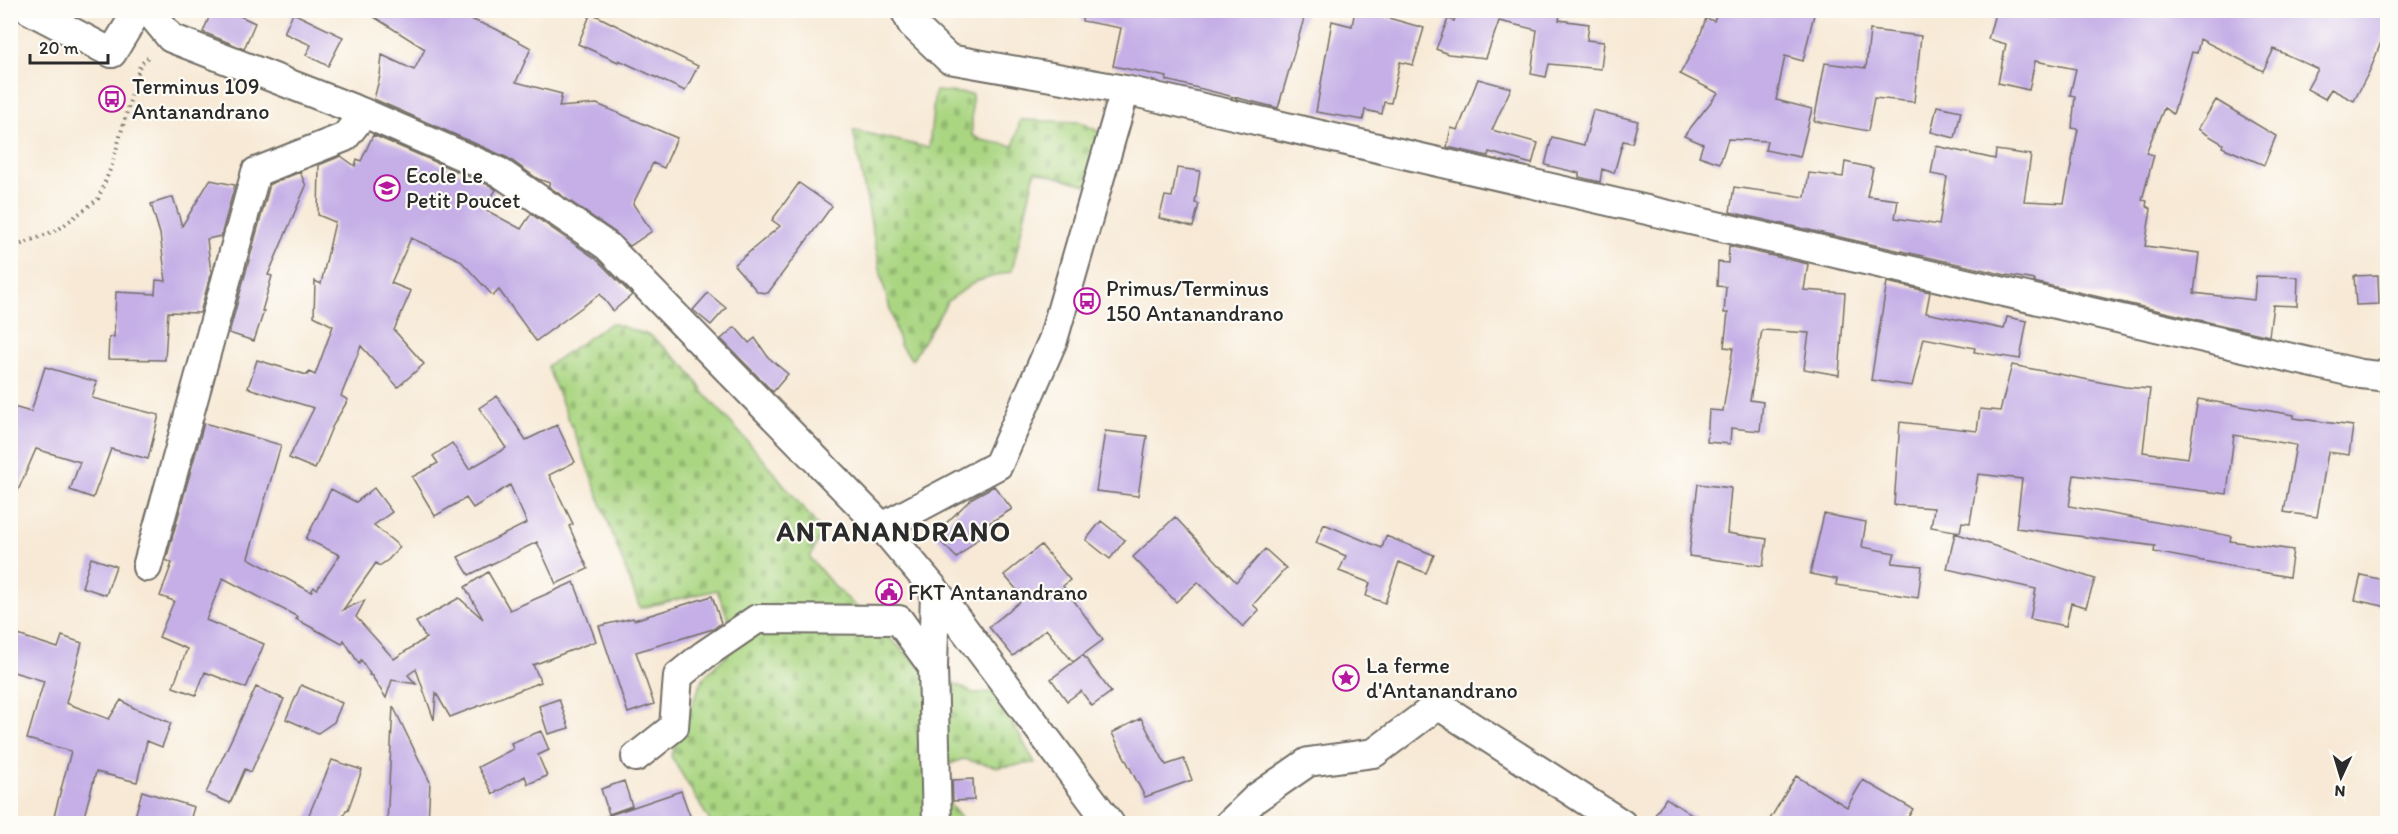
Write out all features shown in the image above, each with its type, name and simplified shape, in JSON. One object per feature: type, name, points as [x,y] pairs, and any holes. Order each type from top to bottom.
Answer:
[{"type":"street","points":[[30,10],[112,53],[138,10]]},
{"type":"street","points":[[148,10],[171,38],[364,113],[499,172],[607,246],[882,527],[935,590],[1110,824]]},
{"type":"street","points":[[905,10],[912,24],[948,59],[1125,90],[2361,374],[2388,377]]},
{"type":"street","points":[[882,527],[999,465],[1053,340],[1125,90]]},
{"type":"street","points":[[147,567],[256,172],[345,137],[364,113]]},
{"type":"street","points":[[935,590],[933,667],[938,824]]},
{"type":"street","points":[[636,757],[674,727],[678,676],[704,655],[757,619],[899,621],[933,667]]},
{"type":"street","points":[[1229,824],[1256,798],[1308,762],[1374,753],[1438,705],[1622,824]]},
{"type":"path","points":[[10,249],[59,229],[98,199],[112,165],[140,65],[171,38]]},
{"type":"green space","points":[[935,91],[972,94],[972,135],[981,140],[1014,146],[1020,120],[1080,122],[1111,138],[1097,188],[1035,171],[1012,271],[975,282],[948,301],[912,360],[900,345],[883,284],[853,130],[929,148]]},
{"type":"green space","points":[[611,323],[651,336],[687,368],[704,393],[758,453],[822,531],[810,558],[834,586],[913,660],[972,693],[995,692],[1035,763],[998,767],[963,759],[945,766],[946,800],[965,823],[711,823],[671,756],[703,678],[738,644],[717,590],[640,608],[582,452],[547,366]]},
{"type":"building","points":[[212,10],[227,10],[255,23],[244,49],[203,32]]},
{"type":"building","points":[[363,10],[447,10],[496,29],[531,48],[516,82],[562,94],[559,107],[597,104],[677,138],[664,168],[653,163],[633,204],[652,231],[630,246],[616,233],[548,186],[550,183],[538,179],[508,158],[374,99],[382,55],[414,70],[425,49]]},
{"type":"building","points":[[1083,10],[1298,10],[1297,14],[1305,15],[1278,108],[1166,80],[1167,77],[1113,66],[1121,28],[1082,21]]},
{"type":"building","points":[[1355,10],[1386,15],[1385,17],[1424,28],[1413,65],[1400,62],[1391,103],[1384,102],[1382,114],[1365,110],[1363,120],[1316,112],[1332,21],[1352,26]]},
{"type":"building","points":[[1457,10],[1561,10],[1559,20],[1589,24],[1587,40],[1604,42],[1601,69],[1549,64],[1546,77],[1531,74],[1537,30],[1499,21],[1486,58],[1448,54],[1436,49],[1448,19],[1454,21]]},
{"type":"building","points":[[1718,10],[1815,10],[1803,61],[1785,56],[1776,100],[1812,109],[1800,157],[1765,150],[1767,141],[1728,139],[1720,163],[1699,156],[1703,144],[1684,136],[1718,93],[1680,74],[1699,39],[1706,18],[1714,21]]},
{"type":"building","points":[[1996,10],[2388,10],[2388,24],[2371,68],[2354,101],[2331,89],[2325,99],[2307,89],[2318,69],[2274,49],[2263,71],[2200,39],[2197,53],[2192,52],[2173,114],[2164,108],[2146,153],[2154,155],[2142,200],[2147,201],[2146,206],[2151,209],[2145,246],[2199,253],[2194,293],[2254,300],[2256,276],[2298,277],[2297,306],[2273,305],[2269,336],[2034,282],[2035,280],[1730,212],[1734,187],[1805,197],[1809,173],[1843,177],[1845,162],[1873,168],[1867,196],[1898,200],[1895,218],[1939,225],[1947,177],[1931,174],[1936,146],[1995,159],[1996,150],[2031,155],[2024,201],[2064,203],[2078,129],[2072,128],[2075,96],[2070,95],[2076,69],[2035,61],[2029,90],[1998,83],[2006,44],[1988,39]]},
{"type":"building","points":[[293,13],[343,37],[328,66],[306,55],[311,45],[284,33]]},
{"type":"building","points":[[591,13],[698,66],[685,91],[619,60],[618,62],[578,44]]},
{"type":"building","points":[[1870,30],[1921,36],[1914,102],[1874,98],[1868,131],[1814,121],[1825,63],[1866,68]]},
{"type":"building","points":[[1478,79],[1511,88],[1492,130],[1538,143],[1532,164],[1489,152],[1488,156],[1447,147],[1451,128],[1458,130]]},
{"type":"building","points":[[2216,100],[2276,136],[2264,165],[2222,147],[2223,144],[2198,129]]},
{"type":"building","points":[[1937,106],[1961,111],[1955,138],[1931,132]]},
{"type":"building","points":[[1593,110],[1638,121],[1632,143],[1623,141],[1614,173],[1602,169],[1600,182],[1579,177],[1579,173],[1545,165],[1552,137],[1584,145]]},
{"type":"building","points":[[373,135],[491,186],[496,190],[484,209],[521,229],[531,214],[596,259],[632,295],[613,311],[600,294],[536,341],[499,290],[493,296],[460,260],[411,238],[391,283],[411,291],[394,330],[424,364],[398,387],[361,346],[341,396],[348,400],[332,427],[315,469],[289,458],[314,408],[248,388],[257,360],[307,375],[309,372],[315,375],[333,326],[314,316],[315,281],[321,284],[335,222],[318,215],[319,165],[341,156],[355,166],[357,159],[361,161]]},
{"type":"building","points":[[1177,168],[1200,171],[1195,203],[1199,204],[1193,227],[1159,218],[1165,196],[1172,197]]},
{"type":"building","points":[[300,172],[306,186],[268,275],[272,276],[254,341],[229,333],[270,184]]},
{"type":"building","points":[[210,180],[235,185],[221,236],[207,239],[211,273],[200,313],[168,312],[165,360],[108,359],[109,337],[114,337],[116,292],[155,294],[156,280],[166,281],[160,234],[151,204],[173,197],[182,226]]},
{"type":"building","points":[[799,183],[832,206],[768,293],[758,292],[734,265],[780,226],[772,220]]},
{"type":"building","points":[[1729,246],[1808,264],[1804,290],[1845,293],[1839,375],[1804,369],[1809,333],[1762,330],[1750,400],[1763,402],[1760,431],[1731,428],[1730,444],[1707,442],[1709,410],[1723,411],[1733,348],[1724,347],[1728,313],[1724,313],[1726,287],[1717,286],[1718,262],[1728,263]]},
{"type":"building","points":[[2378,275],[2379,304],[2356,305],[2354,276]]},
{"type":"building","points":[[1887,282],[1930,292],[1926,313],[2004,329],[2007,317],[2027,321],[2020,359],[1974,352],[1975,348],[1924,338],[1912,386],[1871,380]]},
{"type":"building","points":[[708,293],[726,308],[711,325],[693,310]]},
{"type":"building","points":[[735,327],[749,343],[755,338],[768,357],[788,374],[773,392],[721,339]]},
{"type":"building","points":[[2012,365],[2125,387],[2150,389],[2143,452],[2188,458],[2198,399],[2294,415],[2294,418],[2353,426],[2349,455],[2328,452],[2317,517],[2284,512],[2296,445],[2234,435],[2227,494],[2074,475],[2069,506],[2231,536],[2230,541],[2293,550],[2289,577],[2154,552],[2155,546],[2016,528],[2022,479],[1978,474],[1970,523],[1962,522],[1960,532],[1931,527],[1934,508],[1894,505],[1900,422],[1977,431],[1980,409],[2000,411]]},
{"type":"building","points":[[45,367],[97,382],[92,398],[159,415],[148,459],[111,449],[93,498],[70,490],[80,462],[36,449],[10,509],[10,406],[31,412]]},
{"type":"building","points":[[497,396],[526,440],[557,425],[575,462],[549,475],[573,524],[569,526],[588,569],[556,584],[537,542],[469,575],[458,557],[527,523],[510,485],[473,508],[466,498],[435,516],[412,477],[438,463],[433,456],[452,443],[469,469],[506,448],[479,408]]},
{"type":"building","points":[[204,423],[281,445],[248,558],[311,592],[314,587],[317,589],[340,555],[306,539],[331,489],[356,502],[374,488],[392,512],[374,525],[400,547],[379,566],[376,563],[343,610],[365,600],[356,617],[394,659],[426,638],[416,622],[459,598],[483,619],[465,587],[488,572],[510,610],[574,582],[596,641],[533,665],[541,682],[450,717],[436,693],[434,720],[416,669],[408,675],[416,684],[392,680],[386,698],[361,660],[359,664],[344,640],[342,644],[296,619],[298,617],[223,578],[206,620],[264,644],[246,688],[205,672],[196,695],[173,687],[187,649],[159,637],[174,601],[160,596],[172,563],[166,560]]},
{"type":"building","points":[[1105,431],[1147,436],[1138,496],[1096,491]]},
{"type":"building","points":[[1698,484],[1731,488],[1727,533],[1767,539],[1763,566],[1689,556]]},
{"type":"building","points":[[994,486],[1012,509],[986,525],[989,528],[957,558],[934,535],[972,498]]},
{"type":"building","points":[[1824,514],[1866,522],[1862,547],[1895,553],[1892,563],[1922,566],[1918,598],[1836,585],[1837,579],[1810,574]]},
{"type":"building","points":[[1175,517],[1236,582],[1265,549],[1286,568],[1253,605],[1259,610],[1243,627],[1198,582],[1176,602],[1133,557]]},
{"type":"building","points":[[1101,521],[1125,540],[1110,559],[1086,540]]},
{"type":"building","points":[[1324,524],[1382,548],[1386,536],[1434,555],[1426,573],[1399,562],[1385,603],[1366,596],[1370,583],[1339,571],[1346,556],[1316,543]]},
{"type":"building","points":[[1955,533],[2095,579],[2086,607],[2071,603],[2066,626],[2030,619],[2036,589],[1947,569]]},
{"type":"building","points":[[1041,545],[1070,580],[1063,586],[1103,640],[1073,662],[1046,629],[1013,656],[989,627],[1024,598],[1004,575]]},
{"type":"building","points":[[91,558],[116,566],[106,595],[82,587]]},
{"type":"building","points":[[2361,575],[2388,581],[2388,607],[2355,600]]},
{"type":"building","points":[[712,596],[721,623],[713,629],[636,652],[654,704],[628,713],[599,626],[633,618],[634,620]]},
{"type":"building","points":[[15,634],[58,648],[62,636],[82,643],[66,703],[109,719],[121,700],[134,708],[171,723],[162,747],[147,741],[137,782],[96,772],[82,824],[52,824],[71,751],[27,739],[44,681],[10,671],[10,647]]},
{"type":"building","points":[[1083,655],[1111,692],[1092,706],[1081,691],[1067,701],[1051,679]]},
{"type":"building","points":[[301,685],[342,703],[334,722],[318,733],[286,719]]},
{"type":"building","points":[[256,687],[284,699],[251,772],[245,769],[230,803],[206,793]]},
{"type":"building","points":[[559,699],[569,728],[548,734],[539,706]]},
{"type":"building","points":[[393,706],[430,782],[428,824],[387,824]]},
{"type":"building","points":[[1141,718],[1166,765],[1184,759],[1192,780],[1145,797],[1112,733]]},
{"type":"building","points":[[541,731],[549,750],[538,755],[547,776],[528,784],[525,776],[493,794],[478,767],[513,749],[511,743]]},
{"type":"building","points":[[332,760],[362,770],[348,810],[340,824],[305,824]]},
{"type":"building","points":[[1796,776],[1847,807],[1863,780],[1913,809],[1904,824],[1767,824]]},
{"type":"building","points":[[973,779],[974,800],[953,801],[952,780]]},
{"type":"building","points":[[624,781],[632,806],[609,814],[601,789]]},
{"type":"building","points":[[142,791],[194,807],[189,824],[133,824]]},
{"type":"building","points":[[681,791],[693,824],[596,824],[595,820]]},
{"type":"building","points":[[1666,798],[1705,824],[1649,824]]},
{"type":"place","name":"Terminus 109 Antanandrano","points":[[112,99]]},
{"type":"place","name":"Ecole Le Petit Poucet","points":[[387,188]]},
{"type":"place","name":"Primus/Terminus 150 Antanandrano","points":[[1087,301]]},
{"type":"place","name":"FKT Antanandrano","points":[[889,592]]},
{"type":"place","name":"La ferme d'Antanandrano","points":[[1346,678]]},
{"type":"district","name":"ANTANANDRANO","points":[[894,531]]}]
